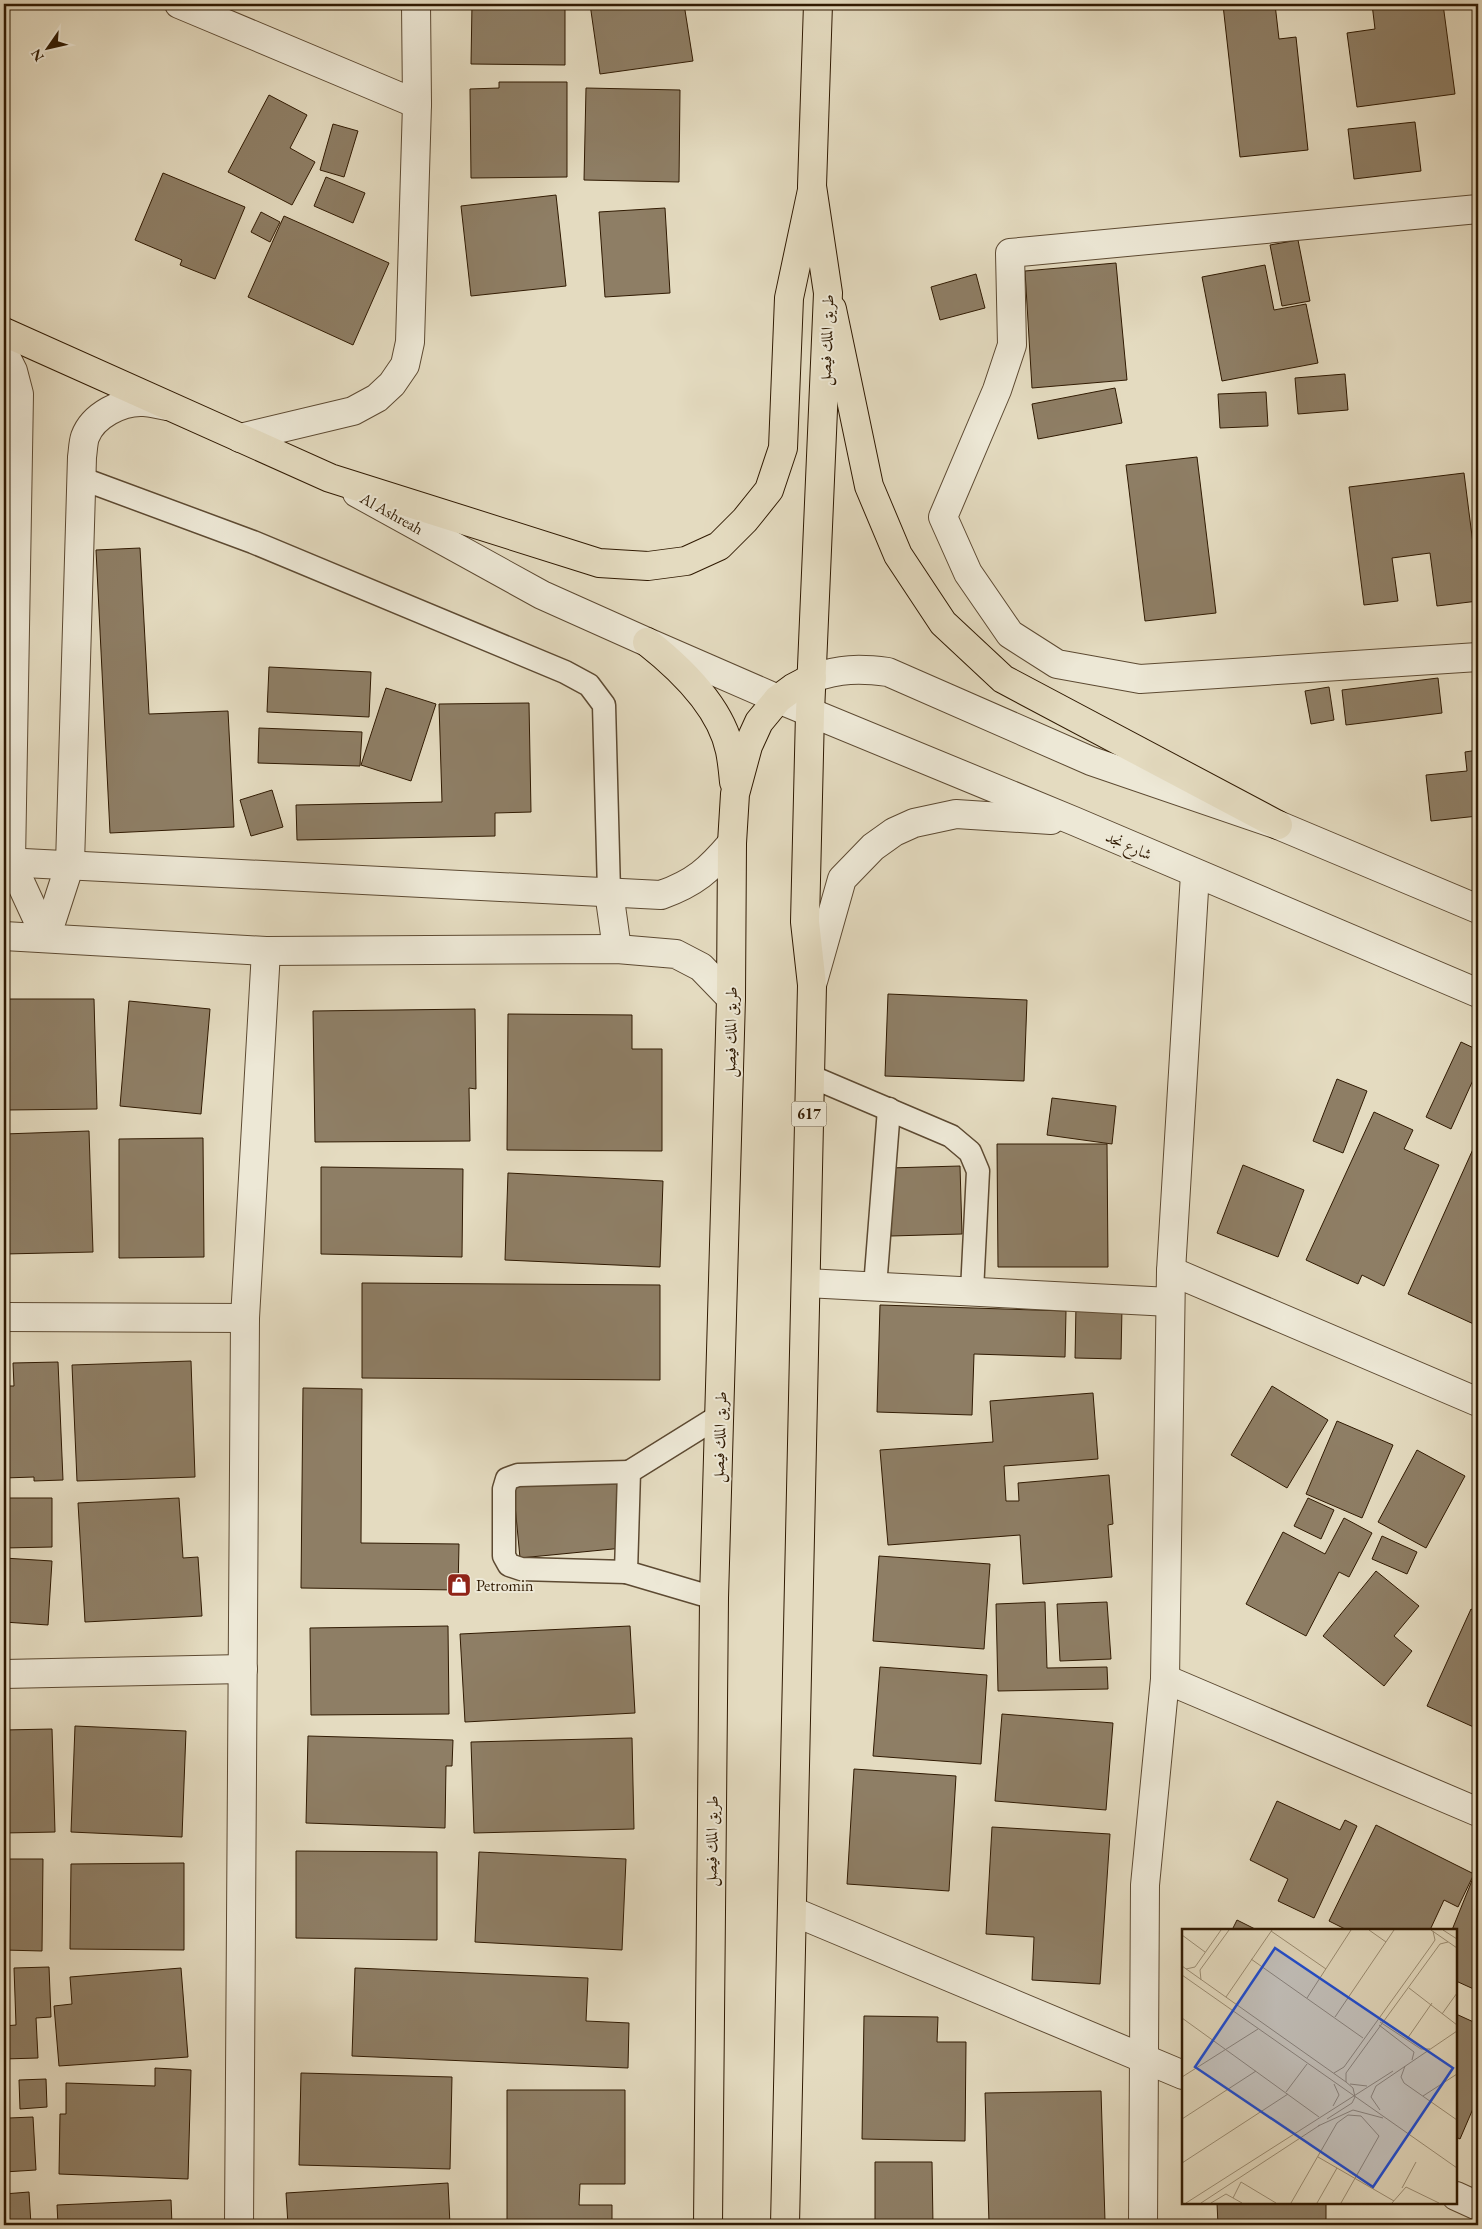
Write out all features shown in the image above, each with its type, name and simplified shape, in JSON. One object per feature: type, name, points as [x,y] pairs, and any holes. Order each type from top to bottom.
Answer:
[{"type":"main road","name":"طريق الملك فيصل","points":[[785,2225],[812,985],[805,922],[810,712],[828,294],[812,186],[818,4]]},
{"type":"main road","points":[[330,478],[599,563],[648,566],[686,561],[719,546],[746,520],[769,490],[783,448],[789,298],[812,186]]},
{"type":"main road","points":[[828,294],[869,486],[898,555],[943,623],[1003,679],[1278,825]]},
{"type":"main road","name":"Al Ashreah","points":[[4,332],[330,478]]},
{"type":"main road","points":[[647,642],[675,664],[701,694],[720,724],[730,750],[735,794]]},
{"type":"main road","name":"طريق الملك فيصل","points":[[708,2225],[714,1598],[731,998],[732,843],[735,794],[748,746],[759,722],[778,700],[793,688],[812,678]]},
{"type":"street","points":[[179,4],[417,104]]},
{"type":"street","points":[[240,438],[353,411],[377,398],[392,384],[405,365],[410,342],[417,104],[416,4]]},
{"type":"street","points":[[1478,209],[1010,253],[1012,345],[997,390],[942,517],[968,573],[1010,634],[1057,664],[1140,679],[1478,657]]},
{"type":"street","points":[[4,353],[13,370],[19,394],[10,565],[8,862],[46,938]]},
{"type":"street","points":[[46,938],[70,864],[83,479],[82,457],[85,437],[95,422],[108,412],[124,404],[143,402],[168,406]]},
{"type":"street","name":"Al Ashreah","points":[[330,478],[542,595],[778,700]]},
{"type":"street","points":[[812,678],[837,670],[862,668],[888,672],[1091,761],[1278,825],[1478,909]]},
{"type":"street","name":"شارع نجد","points":[[778,700],[1074,821],[1478,993]]},
{"type":"street","points":[[812,985],[842,879],[873,847],[894,832],[914,823],[956,814],[1074,821]]},
{"type":"street","points":[[8,862],[661,895],[685,886],[704,873],[732,843]]},
{"type":"street","points":[[1142,2225],[1145,1885],[1165,1678],[1171,1271],[1195,874]]},
{"type":"street","points":[[609,892],[617,949]]},
{"type":"street","points":[[4,936],[266,951],[617,949],[676,954],[700,967],[731,998]]},
{"type":"street","points":[[239,2225],[245,1318],[266,951]]},
{"type":"street","points":[[1171,1271],[1478,1402]]},
{"type":"street","points":[[806,1283],[1170,1302]]},
{"type":"street","points":[[4,1317],[245,1318]]},
{"type":"street","points":[[4,1674],[243,1669]]},
{"type":"street","points":[[1165,1678],[1478,1812]]},
{"type":"street","points":[[792,1911],[1182,2075]]},
{"type":"street","points":[[1457,2196],[1478,2206]]},
{"type":"lane","points":[[83,479],[253,542],[565,672],[589,684],[604,705],[609,892]]},
{"type":"lane","points":[[810,1076],[951,1136],[970,1152],[978,1171],[972,1291]]},
{"type":"lane","points":[[875,1287],[889,1109]]},
{"type":"lane","points":[[714,1598],[626,1572],[508,1566],[504,1556],[504,1489],[507,1480],[518,1476],[629,1472],[719,1416]]},
{"type":"lane","points":[[626,1572],[629,1472]]},
{"type":"building","points":[[472,4],[565,4],[565,65],[471,64]]},
{"type":"building","points":[[590,4],[684,4],[693,61],[600,74]]},
{"type":"building","points":[[1275,4],[1279,39],[1296,37],[1308,150],[1240,157],[1223,5]]},
{"type":"building","points":[[1372,4],[1443,4],[1455,94],[1357,107],[1347,33],[1375,29]]},
{"type":"building","points":[[499,82],[567,82],[567,177],[471,178],[470,89],[499,88]]},
{"type":"building","points":[[586,88],[680,90],[679,182],[584,180]]},
{"type":"building","points":[[269,95],[307,115],[290,148],[315,162],[292,205],[228,172]]},
{"type":"building","points":[[1415,122],[1421,171],[1354,179],[1348,129]]},
{"type":"building","points":[[333,124],[358,131],[344,177],[320,170]]},
{"type":"building","points":[[163,173],[245,207],[215,279],[180,265],[182,260],[135,240]]},
{"type":"building","points":[[326,177],[365,193],[353,223],[314,206]]},
{"type":"building","points":[[556,195],[566,286],[471,296],[461,206]]},
{"type":"building","points":[[665,208],[670,293],[605,297],[599,212]]},
{"type":"building","points":[[261,212],[280,222],[270,242],[251,232]]},
{"type":"building","points":[[284,216],[389,263],[353,345],[248,297]]},
{"type":"building","points":[[1298,240],[1310,301],[1282,306],[1270,245]]},
{"type":"building","points":[[1116,263],[1127,380],[1032,388],[1025,271]]},
{"type":"building","points":[[1265,265],[1274,310],[1306,304],[1318,363],[1222,381],[1202,277]]},
{"type":"building","points":[[976,274],[985,308],[940,320],[931,287]]},
{"type":"building","points":[[1345,374],[1348,410],[1298,414],[1295,378]]},
{"type":"building","points":[[1115,388],[1122,423],[1038,439],[1032,404]]},
{"type":"building","points":[[1266,392],[1268,426],[1220,428],[1218,394]]},
{"type":"building","points":[[1197,457],[1216,613],[1145,621],[1126,465]]},
{"type":"building","points":[[1464,473],[1478,583],[1478,601],[1437,606],[1430,553],[1392,558],[1398,601],[1364,605],[1349,487]]},
{"type":"building","points":[[140,548],[149,714],[228,711],[234,827],[110,833],[96,550]]},
{"type":"building","points":[[269,667],[371,672],[369,717],[267,712]]},
{"type":"building","points":[[1438,678],[1442,713],[1346,725],[1342,690]]},
{"type":"building","points":[[1329,687],[1334,720],[1311,724],[1305,691]]},
{"type":"building","points":[[386,688],[436,704],[411,781],[361,765]]},
{"type":"building","points":[[529,703],[531,812],[495,813],[495,836],[297,840],[296,805],[442,802],[439,704]]},
{"type":"building","points":[[259,728],[362,732],[360,766],[258,763]]},
{"type":"building","points":[[1478,750],[1478,816],[1431,821],[1426,775],[1467,771],[1465,752]]},
{"type":"building","points":[[272,790],[283,827],[251,836],[240,800]]},
{"type":"building","points":[[888,994],[1027,1000],[1024,1081],[885,1076]]},
{"type":"building","points":[[5,999],[94,999],[97,1109],[7,1110]]},
{"type":"building","points":[[129,1001],[210,1009],[201,1114],[120,1106]]},
{"type":"building","points":[[475,1009],[476,1089],[469,1088],[470,1141],[315,1142],[313,1011]]},
{"type":"building","points":[[508,1014],[632,1015],[632,1049],[662,1049],[662,1151],[507,1150]]},
{"type":"building","points":[[1461,1042],[1478,1050],[1478,1069],[1451,1129],[1426,1117]]},
{"type":"building","points":[[1337,1079],[1367,1091],[1343,1153],[1313,1141]]},
{"type":"building","points":[[1052,1098],[1116,1106],[1112,1144],[1047,1135]]},
{"type":"building","points":[[1374,1112],[1413,1130],[1404,1149],[1439,1165],[1384,1286],[1362,1275],[1358,1284],[1306,1260]]},
{"type":"building","points":[[89,1131],[93,1252],[5,1254],[4,1134]]},
{"type":"building","points":[[203,1138],[204,1257],[119,1258],[119,1139]]},
{"type":"building","points":[[1478,1138],[1478,1326],[1408,1294]]},
{"type":"building","points":[[997,1144],[1107,1144],[1108,1267],[998,1267]]},
{"type":"building","points":[[1243,1165],[1304,1190],[1278,1257],[1217,1233]]},
{"type":"building","points":[[960,1166],[962,1234],[891,1236],[889,1168]]},
{"type":"building","points":[[321,1167],[463,1169],[462,1257],[321,1254]]},
{"type":"building","points":[[508,1173],[663,1181],[660,1267],[505,1260]]},
{"type":"building","points":[[362,1283],[660,1285],[660,1380],[362,1378]]},
{"type":"building","points":[[880,1305],[1066,1311],[1065,1357],[974,1354],[972,1415],[877,1412]]},
{"type":"building","points":[[1076,1305],[1122,1307],[1121,1359],[1075,1358]]},
{"type":"building","points":[[191,1361],[195,1477],[77,1481],[72,1365]]},
{"type":"building","points":[[58,1362],[63,1480],[34,1481],[34,1477],[4,1478],[4,1386],[14,1386],[13,1363]]},
{"type":"building","points":[[1272,1386],[1328,1420],[1287,1488],[1231,1455]]},
{"type":"building","points":[[303,1388],[362,1389],[361,1543],[459,1544],[458,1590],[301,1588]]},
{"type":"building","points":[[1093,1393],[1098,1459],[1004,1466],[1006,1501],[1019,1501],[1018,1483],[1109,1475],[1113,1524],[1108,1525],[1112,1577],[1023,1584],[1020,1535],[888,1545],[880,1450],[993,1442],[990,1401]]},
{"type":"building","points":[[1337,1421],[1393,1445],[1362,1518],[1306,1494]]},
{"type":"building","points":[[1417,1450],[1465,1476],[1426,1548],[1378,1522]]},
{"type":"building","points":[[616,1474],[623,1548],[520,1558],[513,1484]]},
{"type":"building","points":[[4,1498],[52,1498],[52,1547],[4,1548]]},
{"type":"building","points":[[179,1498],[183,1558],[198,1557],[202,1616],[85,1622],[78,1503]]},
{"type":"building","points":[[1308,1498],[1334,1510],[1321,1539],[1294,1526]]},
{"type":"building","points":[[1344,1518],[1372,1533],[1349,1577],[1339,1572],[1306,1636],[1246,1604],[1283,1532],[1325,1554]]},
{"type":"building","points":[[1382,1536],[1417,1552],[1407,1574],[1372,1559]]},
{"type":"building","points":[[879,1556],[990,1564],[984,1649],[873,1641]]},
{"type":"building","points":[[4,1558],[52,1561],[48,1625],[4,1622]]},
{"type":"building","points":[[1376,1571],[1419,1606],[1394,1636],[1412,1651],[1384,1686],[1323,1636]]},
{"type":"building","points":[[1045,1602],[1047,1668],[1107,1667],[1108,1689],[998,1691],[996,1604]]},
{"type":"building","points":[[1107,1602],[1111,1659],[1060,1661],[1057,1604]]},
{"type":"building","points":[[1471,1609],[1478,1613],[1478,1729],[1427,1706]]},
{"type":"building","points":[[448,1626],[449,1714],[311,1715],[310,1628]]},
{"type":"building","points":[[630,1626],[635,1713],[465,1722],[460,1634]]},
{"type":"building","points":[[880,1667],[987,1675],[981,1764],[873,1756]]},
{"type":"building","points":[[1002,1714],[1113,1723],[1106,1810],[995,1801]]},
{"type":"building","points":[[75,1726],[186,1731],[182,1837],[71,1832]]},
{"type":"building","points":[[52,1729],[55,1832],[4,1833],[4,1730]]},
{"type":"building","points":[[308,1736],[453,1740],[452,1766],[446,1766],[445,1828],[306,1823]]},
{"type":"building","points":[[632,1738],[634,1829],[474,1833],[471,1742]]},
{"type":"building","points":[[854,1769],[956,1776],[949,1891],[847,1884]]},
{"type":"building","points":[[1277,1801],[1340,1830],[1345,1820],[1357,1826],[1314,1918],[1278,1901],[1288,1879],[1250,1860]]},
{"type":"building","points":[[1376,1825],[1474,1874],[1458,1907],[1444,1900],[1430,1929],[1345,1929],[1329,1921]]},
{"type":"building","points":[[992,1827],[1110,1834],[1100,1984],[1032,1980],[1034,1937],[986,1934]]},
{"type":"building","points":[[296,1851],[437,1852],[437,1940],[296,1938]]},
{"type":"building","points":[[479,1852],[626,1859],[622,1950],[475,1942]]},
{"type":"building","points":[[4,1859],[43,1859],[42,1951],[4,1950]]},
{"type":"building","points":[[184,1863],[184,1950],[70,1949],[71,1864]]},
{"type":"building","points":[[1475,1873],[1478,1875],[1478,1991],[1457,1981],[1457,1929],[1452,1929]]},
{"type":"building","points":[[1237,1920],[1255,1929],[1232,1929]]},
{"type":"building","points":[[49,1967],[51,2017],[36,2018],[38,2058],[4,2059],[4,2026],[16,2025],[14,1968]]},
{"type":"building","points":[[181,1968],[188,2057],[59,2066],[54,2006],[72,2004],[70,1977]]},
{"type":"building","points":[[355,1968],[588,1978],[586,2021],[629,2023],[628,2068],[352,2056]]},
{"type":"building","points":[[1457,2014],[1478,2024],[1478,2097],[1460,2139],[1457,2138]]},
{"type":"building","points":[[864,2016],[938,2017],[937,2042],[966,2042],[965,2141],[862,2139]]},
{"type":"building","points":[[155,2068],[191,2070],[188,2179],[59,2174],[60,2114],[66,2114],[66,2083],[155,2086]]},
{"type":"building","points":[[301,2073],[452,2077],[450,2169],[299,2165]]},
{"type":"building","points":[[46,2079],[47,2107],[20,2109],[19,2080]]},
{"type":"building","points":[[7,2081],[9,2118],[33,2117],[36,2170],[4,2172],[4,2082]]},
{"type":"building","points":[[507,2090],[625,2090],[625,2184],[580,2184],[579,2205],[612,2205],[612,2225],[507,2225]]},
{"type":"building","points":[[1101,2091],[1105,2221],[989,2223],[985,2093]]},
{"type":"building","points":[[875,2162],[932,2162],[933,2225],[875,2225]]},
{"type":"building","points":[[448,2183],[450,2225],[288,2225],[286,2193]]},
{"type":"building","points":[[29,2192],[31,2225],[4,2225],[4,2194]]},
{"type":"building","points":[[171,2200],[172,2225],[58,2225],[57,2205]]},
{"type":"building","points":[[1217,2204],[1326,2204],[1326,2225],[1218,2225]]},
{"type":"place","name":"Petromin","points":[[459,1585]]}]
